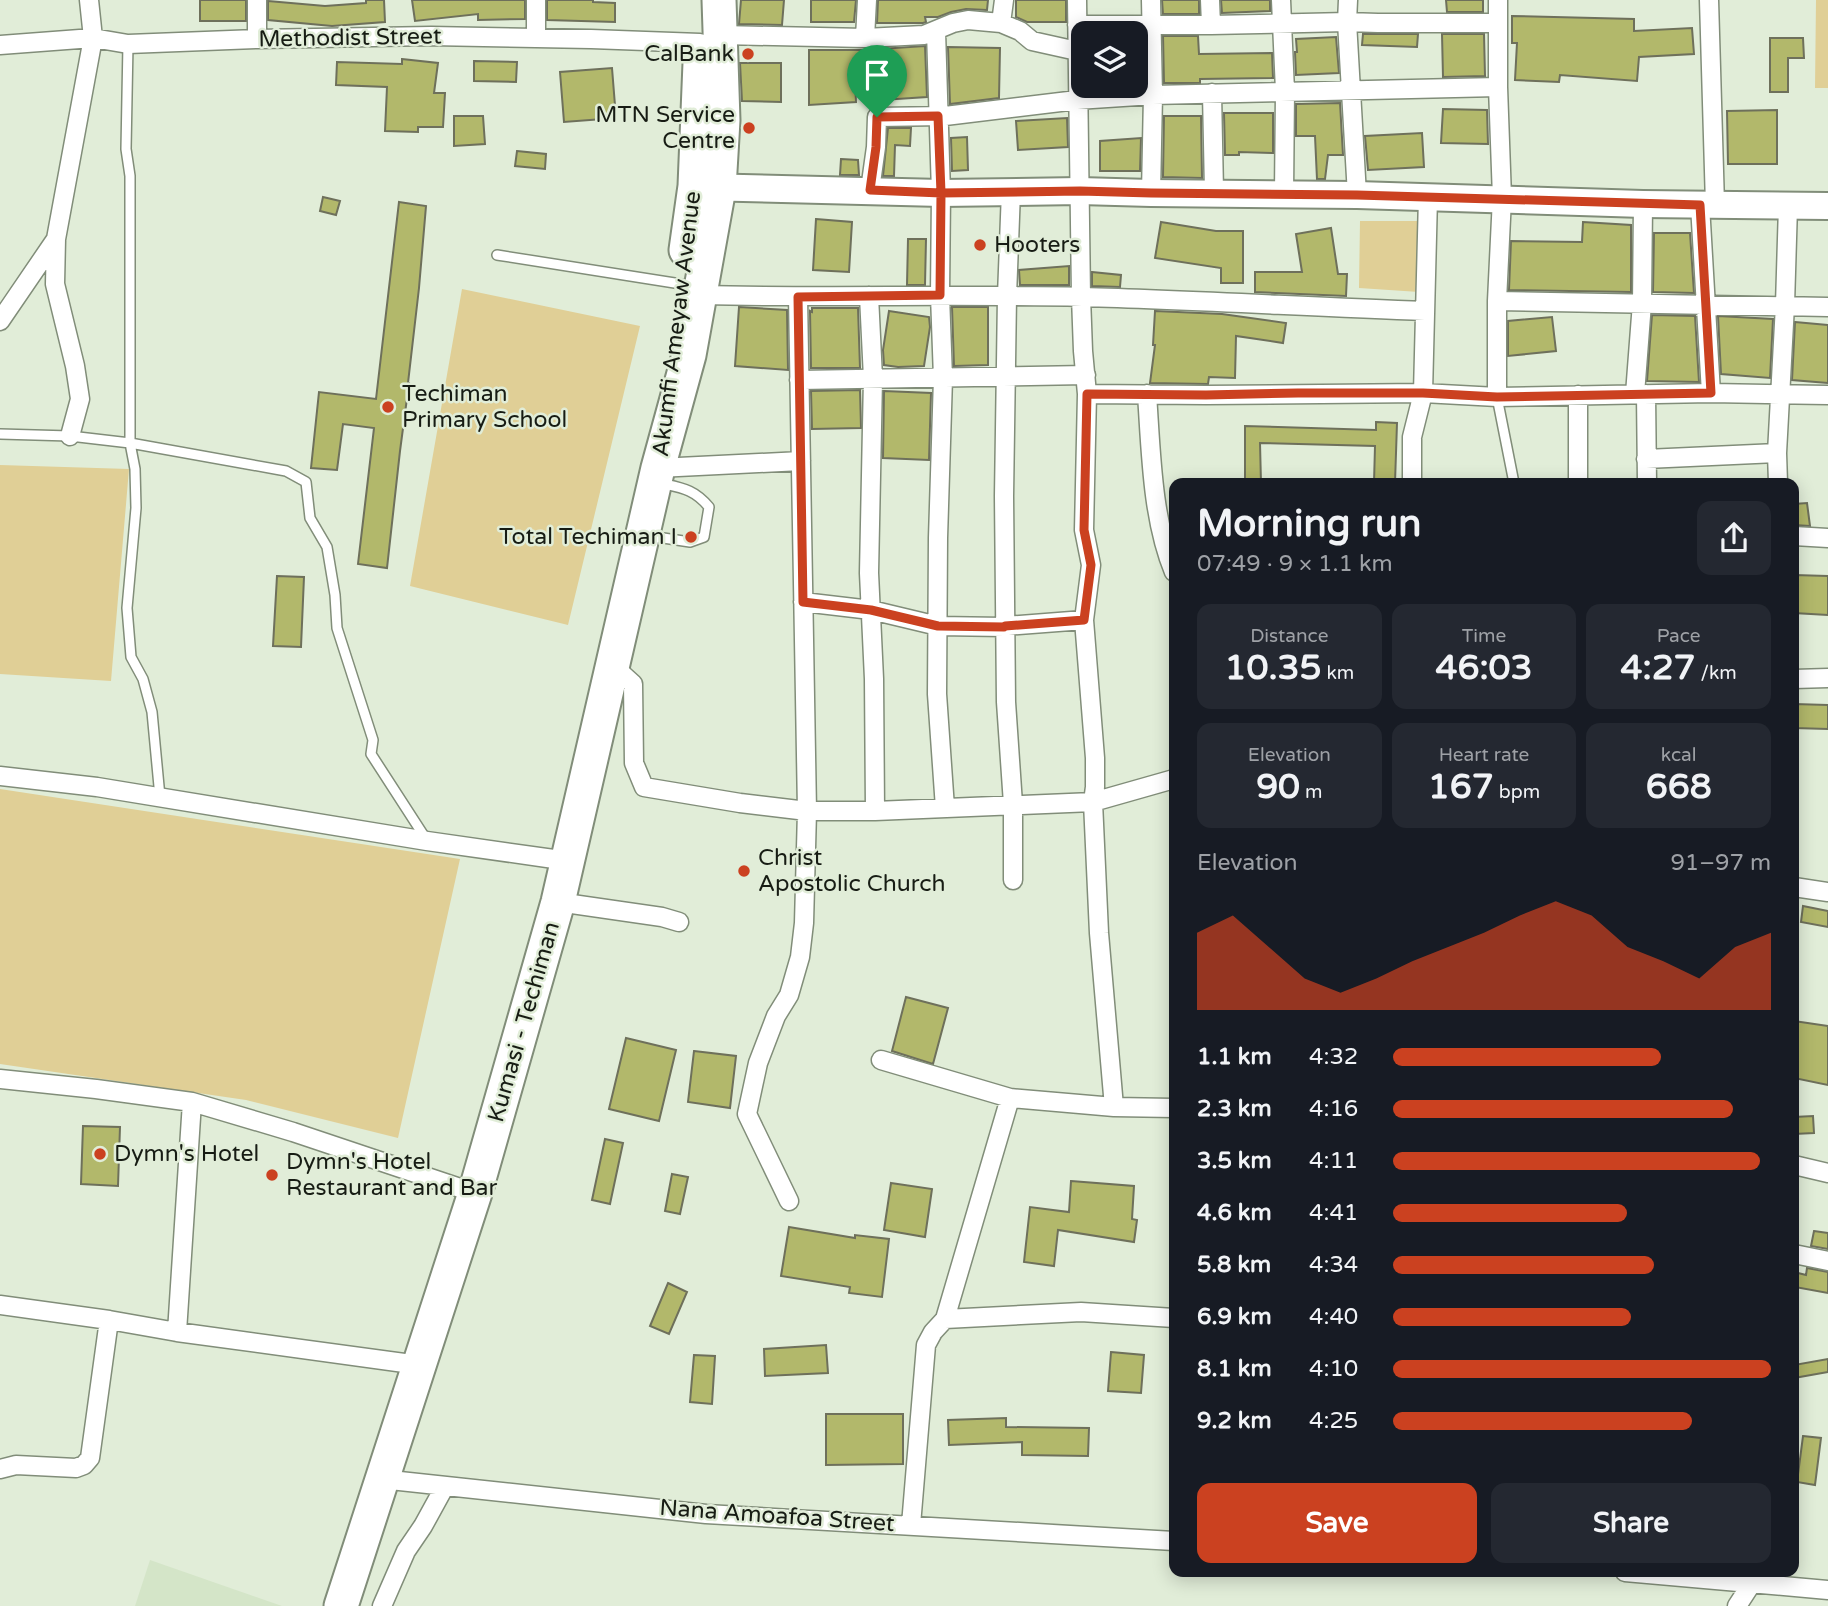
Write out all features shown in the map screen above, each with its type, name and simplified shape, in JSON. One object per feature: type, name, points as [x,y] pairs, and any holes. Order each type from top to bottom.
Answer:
[{"type":"highway","name":"Akumfi Ameyaw Avenue","points":[[656,475],[689,355],[691,289],[707,187],[723,120],[710,39],[698,0]]},
{"type":"highway","name":"Akumfi Ameyaw Avenue","points":[[710,39],[719,0]]},
{"type":"highway","name":"Kumasi - Techiman","points":[[341,1606],[475,1193],[558,902],[656,475]]},
{"type":"street","points":[[71,436],[80,399],[75,366],[55,284],[56,239],[93,38],[89,0]]},
{"type":"street","points":[[257,0],[257,39]]},
{"type":"street","points":[[536,0],[536,37]]},
{"type":"street","points":[[866,38],[867,0]]},
{"type":"street","points":[[1004,0],[1001,23],[1020,31],[1032,41],[1071,50]]},
{"type":"street","points":[[1077,0],[1077,21]]},
{"type":"street","points":[[1151,0],[1151,193]]},
{"type":"street","points":[[1210,0],[1211,25]]},
{"type":"street","points":[[1281,0],[1285,91],[1284,193]]},
{"type":"street","points":[[1348,0],[1357,195]]},
{"type":"street","points":[[1499,0],[1498,23],[1509,191],[1615,195]]},
{"type":"street","points":[[1709,0],[1706,304],[1711,393]]},
{"type":"street","name":"Methodist Street","points":[[0,45],[93,38],[128,44],[431,36],[866,38],[924,35],[968,20],[1001,23]]},
{"type":"street","points":[[1148,25],[1498,23]]},
{"type":"street","points":[[936,31],[943,378],[937,694],[946,808]]},
{"type":"street","points":[[870,190],[877,117],[945,116],[1077,100],[1153,95],[1502,87]]},
{"type":"street","points":[[1497,397],[1502,87]]},
{"type":"street","points":[[1212,93],[1214,192]]},
{"type":"street","points":[[1077,100],[1083,351],[1087,394],[1084,530],[1091,565],[1084,620],[1095,758],[1093,802],[1099,933],[1114,1107]]},
{"type":"street","points":[[707,187],[941,193],[1284,193],[1643,204],[1828,206]]},
{"type":"street","points":[[1011,191],[1007,296],[1005,626],[1006,702],[1013,804],[1013,880]]},
{"type":"street","points":[[1412,478],[1412,437],[1423,393],[1428,197]]},
{"type":"street","points":[[1643,204],[1641,394],[1647,478]]},
{"type":"street","points":[[1778,478],[1788,206]]},
{"type":"street","points":[[0,321],[56,239]]},
{"type":"street","points":[[691,289],[798,297],[1082,297],[1425,311]]},
{"type":"street","points":[[869,296],[873,378],[869,573],[874,679],[875,811]]},
{"type":"street","points":[[789,1201],[747,1114],[758,1063],[776,1016],[789,995],[800,957],[804,923],[807,811],[798,297]]},
{"type":"street","points":[[1497,301],[1828,307]]},
{"type":"street","points":[[799,380],[1086,375]]},
{"type":"street","points":[[1087,394],[1423,393],[1497,397],[1711,393],[1828,395]]},
{"type":"street","points":[[1147,394],[1157,509],[1169,558]]},
{"type":"street","points":[[1578,395],[1578,478]]},
{"type":"street","points":[[1646,459],[1777,453]]},
{"type":"street","points":[[656,475],[801,461]]},
{"type":"street","points":[[1799,536],[1828,538]]},
{"type":"street","points":[[803,602],[871,610],[938,626],[1004,627],[1084,620]]},
{"type":"street","points":[[612,665],[633,684],[634,762],[645,787],[807,811],[875,811],[1093,802],[1169,780]]},
{"type":"street","points":[[1799,679],[1828,678]]},
{"type":"street","points":[[0,776],[97,787],[427,841],[568,860]]},
{"type":"street","points":[[1799,888],[1828,892]]},
{"type":"street","points":[[558,902],[662,917],[679,922]]},
{"type":"street","points":[[881,1060],[1010,1098],[1114,1107],[1169,1108]]},
{"type":"street","points":[[0,1079],[192,1102],[293,1132],[475,1193]]},
{"type":"street","points":[[911,1525],[926,1345],[945,1319],[1010,1098]]},
{"type":"street","points":[[177,1332],[192,1102]]},
{"type":"street","points":[[1799,1166],[1828,1172]]},
{"type":"street","points":[[1799,1255],[1828,1261]]},
{"type":"street","points":[[0,1305],[419,1365]]},
{"type":"street","points":[[945,1319],[1081,1312],[1169,1318]]},
{"type":"street","points":[[0,1469],[16,1465],[76,1468],[84,1465],[90,1458],[109,1320]]},
{"type":"street","name":"Nana Amoafoa Street","points":[[381,1479],[706,1514],[1169,1541]]},
{"type":"street","points":[[382,1606],[406,1551],[445,1486]]},
{"type":"street","points":[[1683,1577],[1828,1590]]},
{"type":"street","points":[[1737,1606],[1752,1583]]},
{"type":"lane","points":[[128,44],[126,149],[130,176],[130,443],[135,469],[136,508],[127,608],[131,657],[144,679],[152,712],[160,797]]},
{"type":"lane","points":[[497,255],[691,289]]},
{"type":"lane","points":[[1497,397],[1513,478]]},
{"type":"lane","points":[[0,434],[71,436],[130,443],[286,471],[306,482],[310,518],[327,547],[337,628],[373,740],[371,754],[427,841]]},
{"type":"lane","points":[[643,534],[691,542],[704,537],[709,508],[703,499],[698,494],[656,475]]},
{"type":"shaded area","points":[[1816,0],[1828,0],[1828,88],[1815,88]]},
{"type":"shaded area","points":[[1360,221],[1423,221],[1419,292],[1359,288]]},
{"type":"shaded area","points":[[462,289],[640,326],[568,625],[410,586]]},
{"type":"shaded area","points":[[0,465],[129,469],[111,681],[0,674]]},
{"type":"shaded area","points":[[0,789],[460,859],[398,1138],[246,1100],[0,1064]]},
{"type":"shaded area","points":[[150,1560],[282,1606],[135,1606]]},
{"type":"building","points":[[200,0],[246,0],[246,21],[200,21]]},
{"type":"building","points":[[366,0],[384,0],[385,22],[332,26],[268,20],[268,1],[325,6],[366,3]]},
{"type":"building","points":[[412,0],[525,0],[525,19],[478,20],[478,14],[415,21]]},
{"type":"building","points":[[547,0],[615,3],[615,22],[547,20]]},
{"type":"building","points":[[741,0],[784,0],[782,25],[739,24]]},
{"type":"building","points":[[811,0],[856,0],[854,22],[811,22]]},
{"type":"building","points":[[878,0],[988,0],[987,10],[966,9],[938,17],[925,17],[926,22],[923,23],[877,23]]},
{"type":"building","points":[[1016,0],[1066,0],[1066,22],[1027,22],[1016,17]]},
{"type":"building","points":[[1162,0],[1199,0],[1199,14],[1163,14]]},
{"type":"building","points":[[1221,0],[1270,0],[1270,11],[1222,13]]},
{"type":"building","points":[[1446,0],[1483,0],[1483,12],[1447,12]]},
{"type":"building","points":[[1512,16],[1634,19],[1634,31],[1692,28],[1694,54],[1639,57],[1637,81],[1560,75],[1559,82],[1515,80],[1517,43],[1512,43]]},
{"type":"building","points":[[1363,34],[1418,34],[1417,47],[1362,45]]},
{"type":"building","points":[[1442,34],[1484,34],[1485,76],[1443,77]]},
{"type":"building","points":[[1163,36],[1198,36],[1199,54],[1272,53],[1273,78],[1200,79],[1200,83],[1164,83]]},
{"type":"building","points":[[1336,37],[1339,73],[1296,75],[1296,39]]},
{"type":"building","points":[[1770,38],[1803,38],[1804,58],[1788,58],[1788,92],[1770,92]]},
{"type":"building","points":[[925,46],[927,97],[882,100],[880,79],[855,79],[856,102],[809,105],[809,50]]},
{"type":"building","points":[[948,47],[1000,48],[999,98],[950,104]]},
{"type":"building","points":[[402,59],[438,63],[434,93],[445,93],[443,127],[418,127],[418,132],[385,131],[387,87],[336,85],[337,62],[402,64]]},
{"type":"building","points":[[474,61],[517,62],[516,82],[474,81]]},
{"type":"building","points":[[740,63],[781,63],[781,102],[742,101]]},
{"type":"building","points":[[612,68],[616,118],[564,122],[560,72]]},
{"type":"building","points":[[1340,103],[1343,155],[1328,155],[1325,179],[1317,179],[1315,136],[1296,136],[1296,104]]},
{"type":"building","points":[[1443,109],[1487,110],[1488,144],[1441,143]]},
{"type":"building","points":[[1777,110],[1777,164],[1728,164],[1727,111]]},
{"type":"building","points":[[1224,113],[1273,113],[1273,153],[1239,152],[1239,155],[1225,155]]},
{"type":"building","points":[[454,116],[483,116],[485,144],[454,146]]},
{"type":"building","points":[[1164,116],[1201,116],[1202,178],[1163,177]]},
{"type":"building","points":[[1067,118],[1068,147],[1018,150],[1016,121]]},
{"type":"building","points":[[888,128],[911,128],[910,146],[895,145],[894,176],[883,176]]},
{"type":"building","points":[[1422,133],[1424,167],[1368,170],[1365,136]]},
{"type":"building","points":[[967,137],[968,170],[952,171],[951,138]]},
{"type":"building","points":[[1141,138],[1140,171],[1100,171],[1100,141]]},
{"type":"building","points":[[517,151],[546,154],[545,169],[515,166]]},
{"type":"building","points":[[841,159],[858,160],[859,175],[840,175]]},
{"type":"building","points":[[323,197],[340,201],[336,215],[320,211]]},
{"type":"building","points":[[399,202],[426,206],[387,568],[358,564],[374,428],[343,424],[337,470],[311,468],[319,392],[376,399]]},
{"type":"building","points":[[816,219],[852,222],[849,272],[813,270]]},
{"type":"building","points":[[1161,222],[1216,231],[1243,231],[1243,283],[1221,283],[1221,268],[1155,258]]},
{"type":"building","points":[[1583,222],[1631,225],[1631,292],[1509,290],[1511,241],[1582,242]]},
{"type":"building","points":[[1331,228],[1338,274],[1347,274],[1346,296],[1255,292],[1255,272],[1302,272],[1296,234]]},
{"type":"building","points":[[1654,233],[1690,233],[1694,293],[1653,292]]},
{"type":"building","points":[[908,239],[926,239],[925,285],[907,285]]},
{"type":"building","points":[[1069,266],[1069,285],[1020,285],[1019,270]]},
{"type":"building","points":[[1092,272],[1121,275],[1120,287],[1092,286]]},
{"type":"building","points":[[739,307],[787,310],[788,370],[735,366]]},
{"type":"building","points":[[952,307],[988,307],[988,365],[954,366]]},
{"type":"building","points":[[812,308],[858,308],[860,368],[811,368]]},
{"type":"building","points":[[889,311],[929,317],[924,366],[884,365],[883,350]]},
{"type":"building","points":[[1155,311],[1222,314],[1286,323],[1283,343],[1236,336],[1235,378],[1209,377],[1208,384],[1150,383],[1155,345]]},
{"type":"building","points":[[1652,315],[1695,316],[1699,382],[1647,381]]},
{"type":"building","points":[[1718,316],[1773,319],[1770,378],[1721,374]]},
{"type":"building","points":[[1552,317],[1556,351],[1508,356],[1508,321]]},
{"type":"building","points":[[1795,322],[1828,325],[1828,383],[1792,380]]},
{"type":"building","points":[[860,390],[861,428],[812,429],[811,391]]},
{"type":"building","points":[[884,391],[931,393],[929,460],[883,458]]},
{"type":"building","points":[[1376,422],[1397,423],[1395,478],[1374,478],[1375,446],[1260,443],[1261,478],[1245,478],[1245,426],[1376,430]]},
{"type":"building","points":[[1807,503],[1810,526],[1799,525],[1799,504]]},
{"type":"building","points":[[1799,575],[1828,576],[1828,615],[1799,613]]},
{"type":"building","points":[[277,576],[304,577],[301,647],[273,646]]},
{"type":"building","points":[[1799,704],[1828,705],[1828,729],[1799,728]]},
{"type":"building","points":[[1803,906],[1828,911],[1828,927],[1801,922]]},
{"type":"building","points":[[906,997],[948,1008],[933,1064],[892,1051]]},
{"type":"building","points":[[1799,1022],[1828,1026],[1828,1085],[1799,1079]]},
{"type":"building","points":[[626,1038],[676,1050],[659,1121],[609,1109]]},
{"type":"building","points":[[694,1051],[736,1056],[730,1108],[688,1102]]},
{"type":"building","points":[[1813,1116],[1814,1133],[1799,1134],[1799,1117]]},
{"type":"building","points":[[83,1126],[120,1127],[118,1186],[81,1184]]},
{"type":"building","points":[[605,1139],[623,1143],[610,1204],[592,1200]]},
{"type":"building","points":[[672,1174],[688,1177],[680,1214],[665,1211]]},
{"type":"building","points":[[1071,1181],[1134,1186],[1132,1219],[1137,1220],[1134,1242],[1058,1230],[1054,1266],[1024,1262],[1030,1207],[1069,1212]]},
{"type":"building","points":[[891,1183],[932,1189],[925,1237],[884,1230]]},
{"type":"building","points":[[789,1227],[855,1238],[855,1235],[889,1239],[882,1297],[849,1293],[850,1287],[781,1276]]},
{"type":"building","points":[[1814,1231],[1828,1233],[1828,1249],[1811,1246]]},
{"type":"building","points":[[1807,1268],[1828,1272],[1828,1293],[1799,1288],[1799,1273],[1806,1275]]},
{"type":"building","points":[[668,1283],[687,1292],[669,1334],[650,1326]]},
{"type":"building","points":[[826,1345],[828,1373],[765,1376],[764,1349]]},
{"type":"building","points":[[1111,1352],[1144,1355],[1141,1393],[1108,1391]]},
{"type":"building","points":[[694,1355],[715,1356],[712,1404],[690,1402]]},
{"type":"building","points":[[1828,1359],[1828,1372],[1799,1377],[1799,1364]]},
{"type":"building","points":[[826,1414],[903,1414],[903,1464],[826,1465]]},
{"type":"building","points":[[1006,1418],[1006,1427],[1089,1428],[1088,1456],[1022,1455],[1022,1442],[949,1445],[948,1420]]},
{"type":"building","points":[[1803,1436],[1821,1438],[1815,1485],[1799,1482]]},
{"type":"place","name":"CalBank","points":[[748,54]]},
{"type":"place","name":"MTN Service Centre","points":[[749,128]]},
{"type":"place","name":"Hooters","points":[[980,245]]},
{"type":"place","name":"Techiman Primary School","points":[[388,407]]},
{"type":"place","name":"Total Techiman I","points":[[691,537]]},
{"type":"place","name":"Christ Apostolic Church","points":[[744,871]]},
{"type":"place","name":"Dymn's Hotel","points":[[100,1154]]},
{"type":"place","name":"Dymn's Hotel Restaurant and Bar","points":[[272,1175]]},
{"type":"route","points":[[877,117],[870,190],[941,193],[1214,192],[1700,205],[1711,393],[1497,397],[1423,393],[1087,394],[1084,530],[1091,565],[1084,620],[1004,627],[938,626],[871,610],[803,602],[798,297],[940,295],[941,193],[938,116],[877,117]]}]
